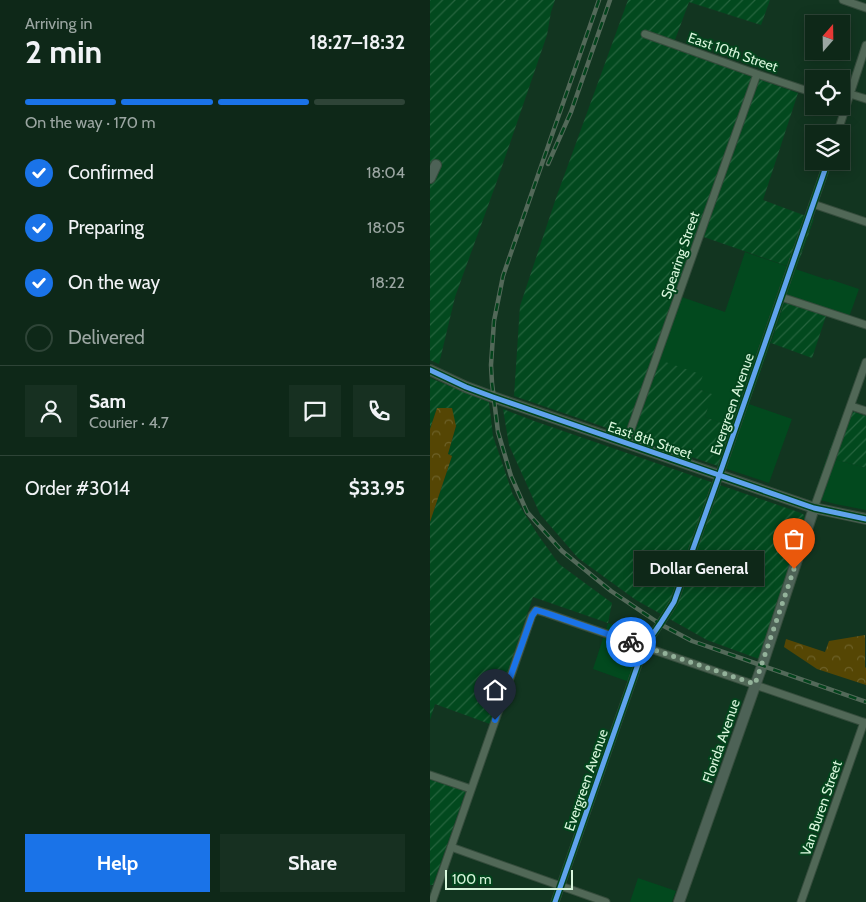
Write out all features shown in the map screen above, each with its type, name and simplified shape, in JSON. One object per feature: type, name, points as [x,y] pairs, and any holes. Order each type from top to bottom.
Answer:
[{"type":"street","points":[[843,0],[866,8]]},
{"type":"street","name":"East 10th Street","points":[[645,34],[805,90]]},
{"type":"street","points":[[866,45],[850,94],[866,99]]},
{"type":"street","name":"Spearing Street","points":[[626,443],[757,74]]},
{"type":"street","points":[[430,178],[433,163]]},
{"type":"street","name":"Evergreen Avenue","points":[[555,902],[644,646],[674,602],[825,170]]},
{"type":"street","points":[[813,204],[866,222]]},
{"type":"street","points":[[781,297],[866,325]]},
{"type":"street","name":"Florida Avenue","points":[[679,902],[866,362]]},
{"type":"street","name":"East 8th Street","points":[[430,370],[493,397],[719,476],[814,508],[866,519]]},
{"type":"street","points":[[851,406],[866,411]]},
{"type":"street","points":[[432,902],[470,789],[532,616],[536,610],[865,723]]},
{"type":"street","name":"Van Buren Street","points":[[802,902],[865,723]]},
{"type":"street","points":[[430,775],[470,789]]},
{"type":"street","points":[[451,847],[606,902]]},
{"type":"shaded area","points":[[430,0],[555,0],[547,35],[455,297],[439,364],[430,360]]},
{"type":"shaded area","points":[[628,0],[770,0],[761,25],[689,2],[672,48],[798,93],[763,200],[814,219],[796,269],[698,235],[654,358],[703,375],[698,389],[712,394],[705,417],[732,427],[718,466],[514,396],[520,306],[556,198]]},
{"type":"shaded area","points":[[745,252],[859,289],[847,323],[785,302],[749,404],[792,419],[769,483],[718,466],[731,427],[705,417],[711,394],[698,389],[654,358],[676,295],[725,312]]},
{"type":"shaded area","points":[[785,302],[826,316],[812,358],[771,343]]},
{"type":"shaded area","points":[[430,378],[489,402],[493,436],[513,495],[559,564],[612,603],[608,623],[533,597],[490,724],[435,704],[430,720],[430,522],[452,456],[448,454],[456,426],[437,408],[430,429]]},
{"type":"shaded area","points":[[503,409],[804,515],[805,523],[759,659],[707,640],[636,600],[578,558],[540,514],[509,445]]},
{"type":"shaded area","points":[[845,409],[866,416],[866,468],[827,457]]},
{"type":"shaded area","points":[[827,457],[866,468],[866,510],[813,498]]},
{"type":"shaded area","points":[[608,623],[644,636],[649,642],[635,684],[593,669]]},
{"type":"shaded area","points":[[430,772],[468,785],[433,885],[430,885]]},
{"type":"shaded area","points":[[638,878],[676,891],[672,902],[630,902]]},
{"type":"green space","points":[[437,408],[452,408],[456,426],[448,454],[452,456],[430,522],[430,429]]},
{"type":"green space","points":[[865,635],[866,685],[817,669],[784,647],[786,639],[825,652],[829,641]]},
{"type":"railway","points":[[599,0],[503,276],[494,321],[491,365],[492,383],[498,432],[511,476],[527,512],[562,551],[611,591],[660,624],[692,641],[866,702]]},
{"type":"railway","points":[[548,164],[571,112],[610,0]]},
{"type":"cycle path","points":[[555,902],[644,647],[674,602],[825,170]]},
{"type":"cycle path","points":[[430,370],[493,397],[814,508],[866,519]]},
{"type":"way so far","points":[[631,642],[755,684],[794,569]]},
{"type":"place","name":"Dollar General","points":[[794,569]]},
{"type":"route","points":[[495,720],[532,616],[536,610],[631,642]]}]
